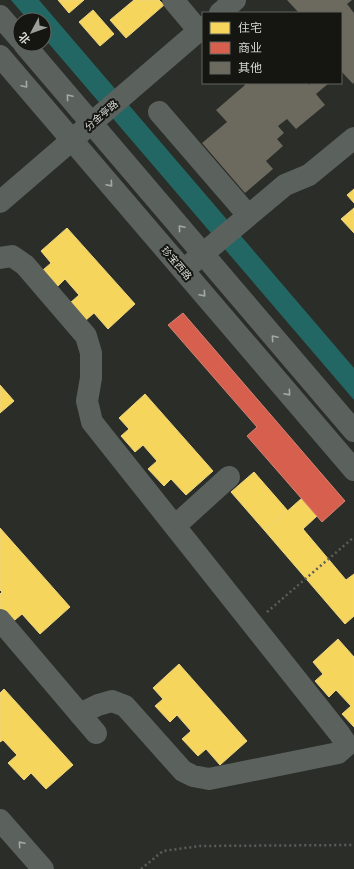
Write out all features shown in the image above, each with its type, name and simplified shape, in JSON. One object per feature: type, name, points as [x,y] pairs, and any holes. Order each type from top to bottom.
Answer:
[{"type":"street","points":[[173,0],[201,29]]},
{"type":"street","points":[[221,12],[235,0]]},
{"type":"street","points":[[0,16],[12,30]]},
{"type":"street","name":"分金亭路","points":[[0,202],[201,29]]},
{"type":"street","points":[[31,52],[354,431]]},
{"type":"street","name":"珍宝西路","points":[[0,56],[354,470]]},
{"type":"street","points":[[159,112],[248,215]]},
{"type":"street","points":[[183,270],[285,185],[309,175],[354,138]]},
{"type":"street","points":[[0,258],[12,256],[25,264],[86,336],[91,353],[92,378],[87,401],[92,422],[339,733],[346,745],[338,753],[209,779],[193,776],[183,771],[125,706],[112,701],[98,705],[80,714]]},
{"type":"street","points":[[175,526],[229,477]]},
{"type":"street","points":[[0,620],[96,733]]},
{"type":"street","points":[[0,820],[43,869]]},
{"type":"path","points":[[253,624],[354,537]]},
{"type":"path","points":[[141,869],[163,852],[200,846],[354,846]]},
{"type":"water","points":[[11,0],[39,0],[49,12],[21,12]]},
{"type":"water","points":[[52,15],[354,368],[354,400],[52,47]]},
{"type":"building: 住宅","points":[[58,0],[84,0],[69,13]]},
{"type":"building: 住宅","points":[[134,0],[159,0],[164,5],[126,38],[110,20]]},
{"type":"building: 住宅","points":[[93,10],[114,34],[100,46],[79,22]]},
{"type":"building: 住宅","points":[[354,189],[354,203],[347,195]]},
{"type":"building: 住宅","points":[[354,208],[354,233],[341,219]]},
{"type":"building: 住宅","points":[[67,228],[135,304],[108,329],[94,313],[86,320],[70,303],[79,295],[65,279],[58,286],[43,270],[51,263],[41,251]]},
{"type":"building: 住宅","points":[[0,385],[14,401],[0,413]]},
{"type":"building: 住宅","points":[[145,394],[213,471],[186,495],[171,479],[164,486],[148,469],[157,461],[143,445],[135,452],[121,436],[129,429],[119,418]]},
{"type":"building: 住宅","points":[[254,472],[288,511],[265,531],[231,492]]},
{"type":"building: 住宅","points":[[302,498],[317,516],[303,529],[346,580],[354,574],[354,616],[345,624],[265,531]]},
{"type":"building: 住宅","points":[[0,528],[70,607],[40,634],[22,614],[10,624],[0,612],[0,594],[2,592],[0,590]]},
{"type":"building: 住宅","points":[[338,639],[354,657],[354,727],[342,714],[351,706],[336,690],[329,697],[315,681],[323,674],[313,662]]},
{"type":"building: 住宅","points":[[179,664],[247,741],[220,765],[206,749],[198,756],[182,739],[191,731],[177,715],[170,722],[155,706],[163,699],[153,688]]},
{"type":"building: 住宅","points":[[4,689],[73,765],[46,789],[31,773],[24,780],[8,763],[17,755],[3,740],[0,742],[0,693]]},
{"type":"building: 商业","points":[[183,313],[345,501],[322,522],[247,436],[257,427],[168,325]]},
{"type":"building: 其他","points":[[287,0],[352,0],[347,4],[354,13],[353,84],[342,72],[342,12],[298,12]]},
{"type":"building: 其他","points":[[328,84],[316,94],[325,105],[296,129],[287,119],[278,126],[284,133],[277,139],[283,146],[266,161],[273,169],[245,193],[202,143],[227,122],[216,110],[245,85]]}]
